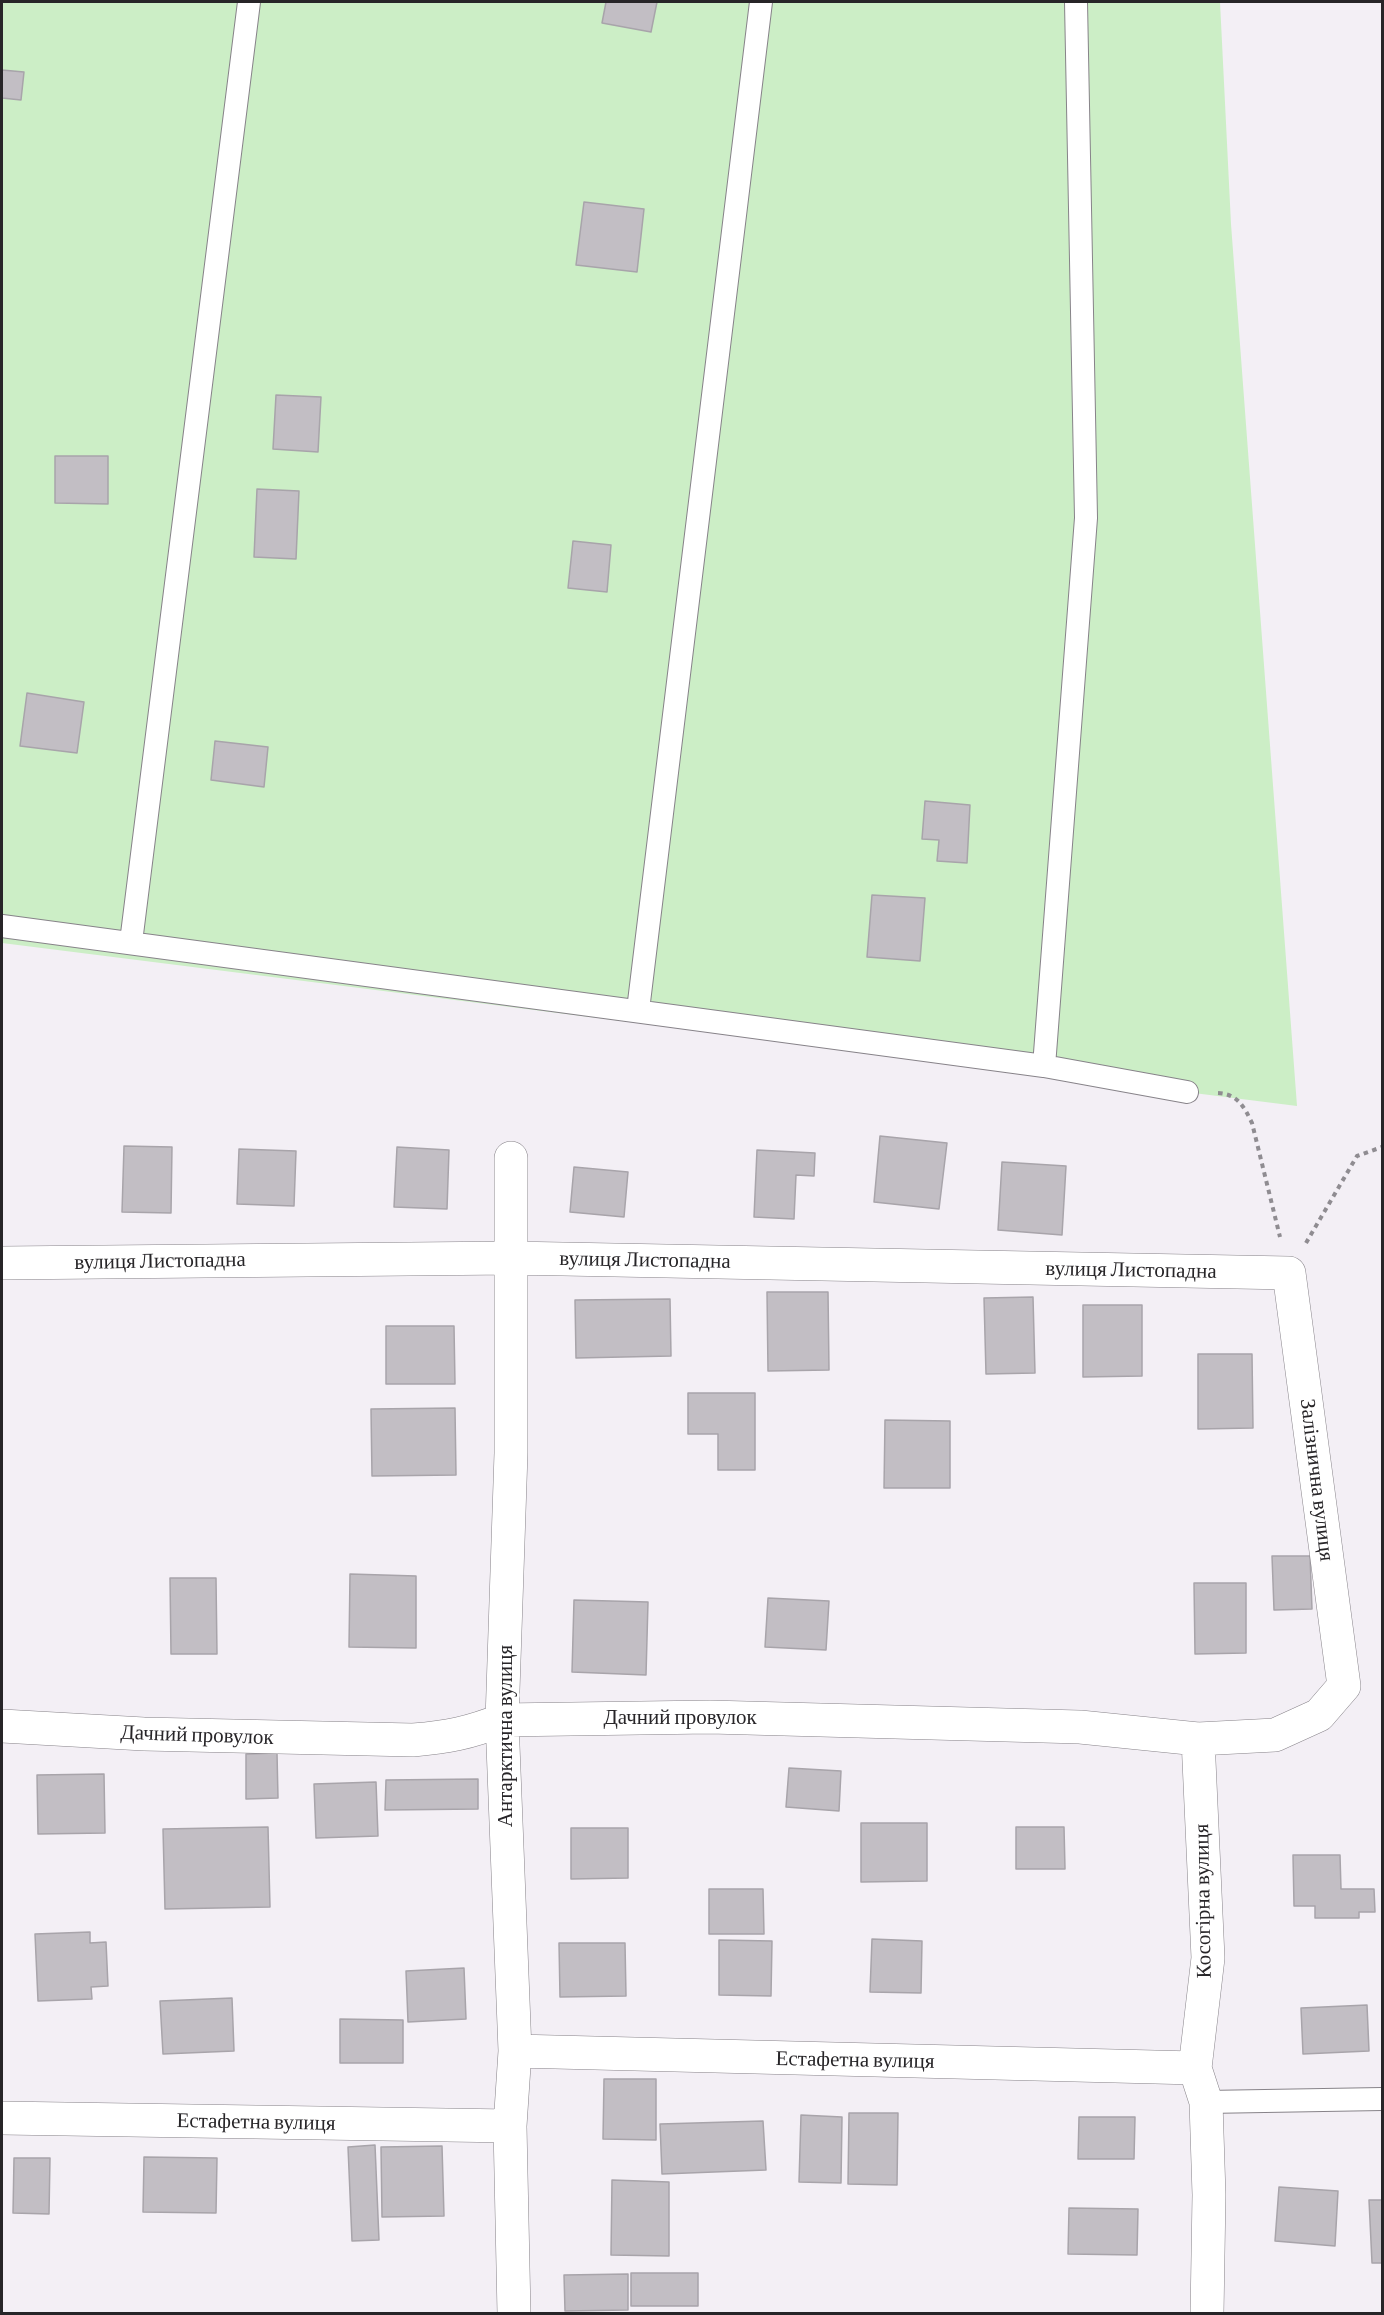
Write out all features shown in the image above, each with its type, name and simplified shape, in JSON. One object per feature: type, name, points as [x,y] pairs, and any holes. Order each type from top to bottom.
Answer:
[{"type":"street","name":"Антарктична вулиця","points":[[511,1158],[511,1452],[502,1720],[514,2051],[510,2126],[514,2313]]},
{"type":"street","name":"вулиця Листопадна","points":[[2,1263],[511,1258],[1289,1273]]},
{"type":"street","name":"Залізнична вулиця","points":[[1289,1273],[1344,1686]]},
{"type":"street","name":"Дачний провулок","points":[[2,1726],[144,1734],[413,1740],[452,1737],[476,1731],[502,1720],[710,1717],[1080,1727],[1198,1739],[1275,1735],[1319,1715],[1344,1686]]},
{"type":"street","name":"Косогірна вулиця","points":[[1198,1739],[1208,1958],[1195,2068],[1206,2102],[1209,2195],[1207,2313]]},
{"type":"street","name":"Естафетна вулиця","points":[[514,2051],[1195,2068]]},
{"type":"street","name":"Естафетна вулиця","points":[[2,2118],[510,2126]]},
{"type":"lane","points":[[131,942],[249,2]]},
{"type":"lane","points":[[639,1010],[761,2]]},
{"type":"lane","points":[[1044,1066],[1086,518],[1076,2]]},
{"type":"lane","points":[[2,926],[1044,1066],[1187,1092]]},
{"type":"lane","points":[[1206,2102],[1383,2099]]},
{"type":"path","points":[[1187,1092],[1229,1094],[1244,1107],[1252,1123],[1289,1273]]},
{"type":"path","points":[[1289,1273],[1357,1156],[1383,1147]]},
{"type":"green space","points":[[2,2],[1220,2],[1231,224],[1297,1106],[2,943]]},
{"type":"building","points":[[606,2],[657,2],[651,32],[602,23]]},
{"type":"building","points":[[2,70],[24,72],[21,100],[2,98]]},
{"type":"building","points":[[584,202],[644,209],[637,272],[576,265]]},
{"type":"building","points":[[276,395],[321,397],[318,452],[273,449]]},
{"type":"building","points":[[55,456],[108,456],[108,504],[55,503]]},
{"type":"building","points":[[257,489],[299,491],[296,559],[254,557]]},
{"type":"building","points":[[573,541],[611,545],[607,592],[568,588]]},
{"type":"building","points":[[27,693],[84,702],[77,753],[20,746]]},
{"type":"building","points":[[215,741],[268,747],[264,787],[211,780]]},
{"type":"building","points":[[925,801],[970,805],[967,863],[937,861],[939,840],[922,839]]},
{"type":"building","points":[[872,895],[925,898],[920,961],[867,957]]},
{"type":"building","points":[[880,1136],[947,1143],[939,1209],[874,1202]]},
{"type":"building","points":[[124,1146],[172,1147],[171,1213],[122,1212]]},
{"type":"building","points":[[397,1147],[449,1150],[447,1209],[394,1207]]},
{"type":"building","points":[[239,1149],[296,1151],[294,1206],[237,1204]]},
{"type":"building","points":[[757,1150],[815,1153],[814,1176],[796,1175],[794,1219],[754,1217]]},
{"type":"building","points":[[1002,1162],[1066,1166],[1062,1235],[998,1230]]},
{"type":"building","points":[[574,1167],[628,1172],[624,1217],[570,1212]]},
{"type":"building","points":[[767,1292],[828,1292],[829,1370],[768,1371]]},
{"type":"building","points":[[1033,1297],[1035,1373],[986,1374],[984,1298]]},
{"type":"building","points":[[670,1299],[671,1356],[576,1358],[575,1300]]},
{"type":"building","points":[[1083,1305],[1142,1305],[1142,1376],[1083,1377]]},
{"type":"building","points":[[386,1326],[454,1326],[455,1384],[386,1384]]},
{"type":"building","points":[[1198,1354],[1252,1354],[1253,1428],[1198,1429]]},
{"type":"building","points":[[688,1393],[755,1393],[755,1470],[718,1470],[718,1434],[688,1434]]},
{"type":"building","points":[[455,1408],[456,1475],[372,1476],[371,1409]]},
{"type":"building","points":[[885,1420],[950,1421],[950,1488],[884,1488]]},
{"type":"building","points":[[1272,1556],[1310,1556],[1312,1609],[1274,1610]]},
{"type":"building","points":[[350,1574],[416,1576],[416,1648],[349,1647]]},
{"type":"building","points":[[170,1578],[216,1578],[217,1654],[171,1654]]},
{"type":"building","points":[[1194,1583],[1246,1583],[1246,1653],[1195,1654]]},
{"type":"building","points":[[768,1598],[829,1601],[826,1650],[765,1647]]},
{"type":"building","points":[[574,1600],[648,1602],[646,1675],[572,1672]]},
{"type":"building","points":[[277,1753],[278,1798],[246,1799],[246,1754]]},
{"type":"building","points":[[789,1768],[841,1771],[839,1811],[786,1807]]},
{"type":"building","points":[[104,1774],[105,1833],[38,1834],[37,1775]]},
{"type":"building","points":[[478,1779],[478,1809],[385,1810],[386,1780]]},
{"type":"building","points":[[376,1782],[378,1836],[316,1838],[314,1784]]},
{"type":"building","points":[[861,1823],[927,1823],[927,1881],[861,1882]]},
{"type":"building","points":[[268,1827],[270,1907],[165,1909],[163,1829]]},
{"type":"building","points":[[1016,1827],[1064,1827],[1065,1869],[1016,1869]]},
{"type":"building","points":[[571,1828],[628,1828],[628,1878],[571,1879]]},
{"type":"building","points":[[1293,1855],[1340,1855],[1341,1889],[1374,1889],[1375,1912],[1359,1912],[1359,1918],[1315,1918],[1315,1906],[1294,1906]]},
{"type":"building","points":[[709,1889],[763,1889],[764,1934],[709,1934]]},
{"type":"building","points":[[90,1932],[90,1943],[106,1942],[108,1986],[91,1987],[92,1999],[38,2001],[35,1934]]},
{"type":"building","points":[[872,1939],[922,1941],[921,1993],[870,1992]]},
{"type":"building","points":[[719,1940],[772,1941],[771,1996],[719,1995]]},
{"type":"building","points":[[559,1943],[625,1943],[626,1996],[560,1997]]},
{"type":"building","points":[[464,1968],[466,2019],[408,2022],[406,1971]]},
{"type":"building","points":[[232,1998],[234,2051],[163,2054],[160,2001]]},
{"type":"building","points":[[1367,2005],[1369,2051],[1303,2054],[1301,2008]]},
{"type":"building","points":[[340,2019],[403,2020],[403,2063],[340,2063]]},
{"type":"building","points":[[604,2079],[656,2079],[656,2140],[603,2139]]},
{"type":"building","points":[[849,2113],[898,2113],[897,2185],[848,2184]]},
{"type":"building","points":[[801,2115],[842,2117],[841,2183],[799,2182]]},
{"type":"building","points":[[1079,2117],[1135,2117],[1134,2159],[1078,2159]]},
{"type":"building","points":[[763,2121],[766,2170],[662,2174],[660,2124]]},
{"type":"building","points":[[375,2145],[379,2240],[352,2241],[348,2147]]},
{"type":"building","points":[[442,2146],[444,2216],[382,2217],[381,2147]]},
{"type":"building","points":[[144,2157],[217,2158],[216,2213],[143,2212]]},
{"type":"building","points":[[14,2158],[50,2158],[49,2214],[13,2213]]},
{"type":"building","points":[[612,2180],[669,2182],[669,2256],[611,2255]]},
{"type":"building","points":[[1279,2187],[1338,2191],[1335,2246],[1275,2241]]},
{"type":"building","points":[[1369,2200],[1382,2200],[1382,2263],[1372,2263]]},
{"type":"building","points":[[1069,2208],[1138,2209],[1137,2255],[1068,2254]]},
{"type":"building","points":[[631,2273],[698,2273],[698,2306],[631,2306]]},
{"type":"building","points":[[628,2274],[628,2310],[565,2311],[564,2275]]}]
